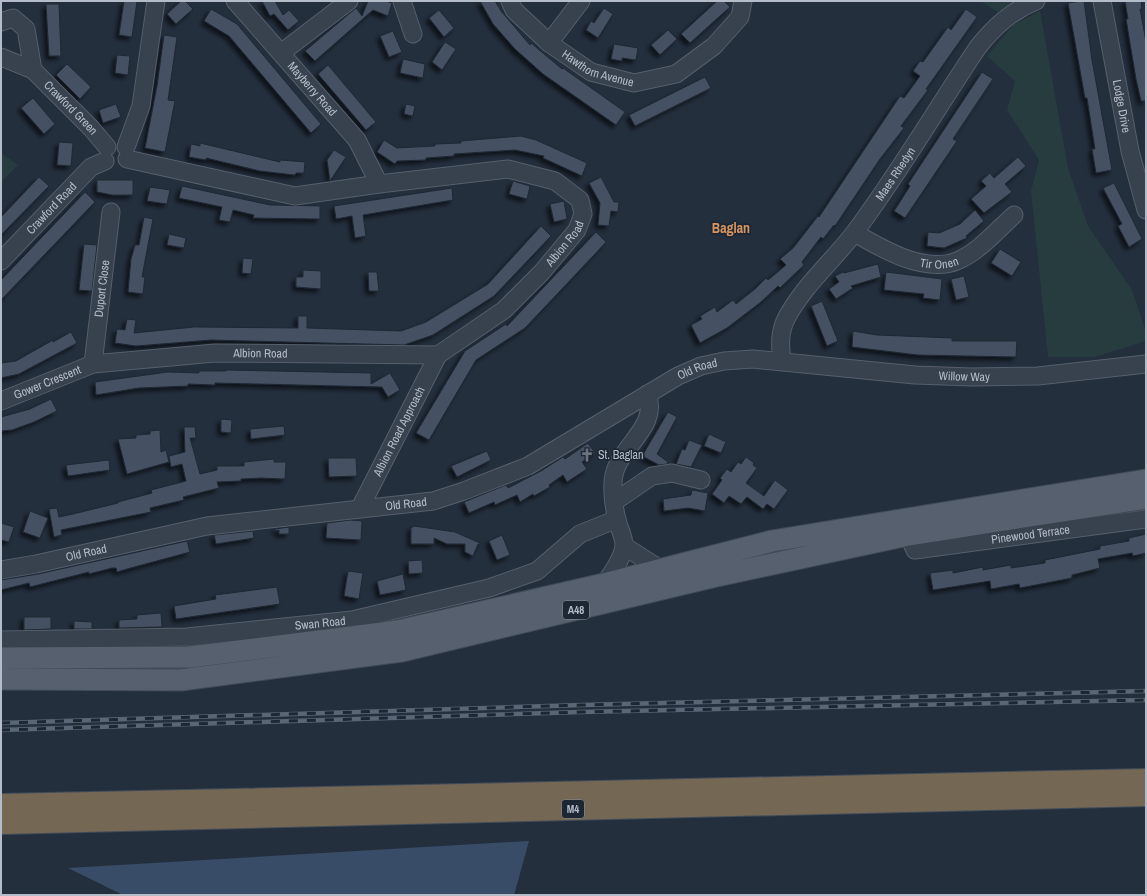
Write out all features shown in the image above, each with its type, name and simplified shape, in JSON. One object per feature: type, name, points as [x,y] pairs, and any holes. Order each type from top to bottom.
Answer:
[{"type":"highway","name":"M4","points":[[1,805],[1146,780]]},
{"type":"highway","name":"M4","points":[[1,823],[1146,795]]},
{"type":"main road","name":"A48","points":[[1,658],[190,657],[398,631],[604,584],[772,542],[1146,480]]},
{"type":"main road","name":"A48","points":[[1,679],[182,680],[402,651],[712,577],[912,543],[1146,498]]},
{"type":"street","points":[[126,153],[141,106],[156,1]]},
{"type":"street","name":"Mayberry Road","points":[[235,1],[357,140],[379,184]]},
{"type":"street","points":[[281,53],[349,1]]},
{"type":"street","points":[[402,1],[413,34]]},
{"type":"street","name":"Hawthorn Avenue","points":[[510,1],[514,10],[549,44],[591,72],[634,84],[676,74],[714,46],[740,17],[743,1]]},
{"type":"street","points":[[549,44],[581,1]]},
{"type":"street","name":"Maes Rhedyn","points":[[782,361],[780,342],[781,333],[786,318],[803,291],[855,233],[978,47],[993,28],[1011,13],[1036,1]]},
{"type":"street","name":"Lodge Drive","points":[[1102,1],[1130,151],[1146,210]]},
{"type":"street","points":[[1,22],[13,18],[26,29],[33,70]]},
{"type":"street","name":"Crawford Green","points":[[1,57],[33,70],[91,128],[106,154]]},
{"type":"street","name":"Albion Road","points":[[93,364],[215,353],[438,355],[504,310],[542,272],[578,230],[583,214],[580,200],[555,181],[508,169],[379,184],[295,196],[126,153],[116,142],[106,154]]},
{"type":"street","name":"Crawford Road","points":[[1,261],[91,167],[106,154]]},
{"type":"street","name":"Duport Close","points":[[93,364],[111,212]]},
{"type":"street","name":"Tir Onen","points":[[855,233],[876,246],[929,266],[957,261],[973,252],[1014,215]]},
{"type":"street","name":"Albion Road Approach","points":[[360,508],[438,355]]},
{"type":"street","name":"Old Road","points":[[1,570],[36,564],[207,526],[433,500],[464,491],[528,466],[678,376],[701,366],[724,361],[753,359],[782,361]]},
{"type":"street","name":"Willow Way","points":[[782,361],[915,375],[972,377],[1038,376],[1146,364]]},
{"type":"street","name":"Gower Crescent","points":[[1,401],[93,364]]},
{"type":"street","points":[[604,584],[615,568],[624,546],[614,502],[614,474],[620,461],[645,423],[651,411],[647,394]]},
{"type":"street","points":[[614,502],[652,476],[672,473],[701,480]]},
{"type":"street","name":"Swan Road","points":[[1,640],[187,637],[352,620],[489,588],[537,571],[580,534],[617,519]]},
{"type":"street","name":"Pinewood Terrace","points":[[912,543],[1146,519]]},
{"type":"street","points":[[624,546],[660,569]]},
{"type":"green space","points":[[980,1],[1015,1],[998,12]]},
{"type":"green space","points":[[1040,11],[1068,168],[1088,226],[1132,290],[1146,332],[1146,341],[1095,357],[1048,357],[1031,191],[1039,160],[1007,110],[1015,81],[987,56],[1013,25]]},
{"type":"green space","points":[[1,153],[18,165],[1,182]]},
{"type":"water","points":[[529,841],[514,895],[123,895],[68,868]]},
{"type":"building","points":[[124,1],[137,1],[132,37],[119,35]]},
{"type":"building","points":[[181,1],[185,1],[193,9],[176,24],[167,14]]},
{"type":"building","points":[[262,1],[275,1],[283,15],[289,10],[299,21],[288,30],[274,14],[270,16]]},
{"type":"building","points":[[368,1],[386,1],[392,3],[388,16],[373,10],[315,61],[305,51],[356,8],[362,16]]},
{"type":"building","points":[[480,1],[495,1],[501,11],[530,45],[531,43],[562,69],[563,68],[625,112],[616,125],[543,74],[515,49],[493,24]]},
{"type":"building","points":[[717,1],[724,1],[730,7],[690,43],[681,34]]},
{"type":"building","points":[[1084,1],[1092,60],[1112,170],[1096,173],[1092,149],[1095,149],[1087,98],[1085,98],[1068,3]]},
{"type":"building","points":[[1125,1],[1141,1],[1142,9],[1140,9],[1146,42],[1146,101],[1141,101],[1136,79],[1126,19],[1128,19]]},
{"type":"building","points":[[46,4],[59,4],[61,56],[49,56]]},
{"type":"building","points":[[604,8],[613,14],[598,38],[586,30],[591,21],[594,23]]},
{"type":"building","points":[[211,9],[237,24],[321,124],[311,133],[229,36],[204,21]]},
{"type":"building","points":[[966,9],[977,17],[926,89],[928,90],[901,126],[904,128],[880,159],[835,226],[834,225],[823,239],[821,237],[802,262],[804,265],[780,288],[778,286],[761,302],[727,328],[700,343],[691,325],[702,319],[700,316],[715,307],[717,312],[733,300],[736,304],[766,278],[768,280],[786,265],[780,259],[793,248],[818,216],[819,217],[900,96],[904,98],[920,76],[913,71],[920,61],[923,62],[948,27],[951,30]]},
{"type":"building","points":[[439,10],[454,28],[444,37],[429,18]]},
{"type":"building","points":[[668,30],[677,39],[660,55],[651,45]]},
{"type":"building","points":[[393,31],[402,52],[389,57],[380,36]]},
{"type":"building","points":[[164,35],[177,37],[168,100],[175,101],[165,152],[145,148],[157,86]]},
{"type":"building","points":[[445,42],[456,49],[442,70],[432,62]]},
{"type":"building","points":[[614,44],[638,48],[636,60],[622,58],[622,61],[611,59]]},
{"type":"building","points":[[117,55],[130,56],[128,75],[115,73]]},
{"type":"building","points":[[403,59],[425,64],[423,78],[400,73]]},
{"type":"building","points":[[67,64],[91,87],[80,99],[56,75]]},
{"type":"building","points":[[328,65],[376,122],[366,130],[318,74]]},
{"type":"building","points":[[982,72],[993,79],[953,139],[957,141],[905,218],[894,211],[910,186],[908,184]]},
{"type":"building","points":[[705,77],[711,88],[635,126],[629,115]]},
{"type":"building","points":[[33,98],[55,124],[44,134],[21,108]]},
{"type":"building","points":[[116,104],[121,117],[103,123],[99,110]]},
{"type":"building","points":[[406,104],[415,106],[413,116],[404,114]]},
{"type":"building","points":[[521,136],[536,140],[587,163],[582,176],[543,158],[544,156],[515,150],[454,154],[454,156],[426,158],[426,160],[397,161],[395,164],[377,152],[384,140],[397,148],[435,146],[435,144],[461,143],[461,141]]},
{"type":"building","points":[[59,142],[73,143],[71,166],[57,165]]},
{"type":"building","points":[[200,143],[280,162],[280,160],[305,162],[304,173],[296,173],[295,175],[260,171],[206,158],[206,160],[189,157],[191,144],[200,146]]},
{"type":"building","points":[[334,150],[346,157],[330,181],[327,160]]},
{"type":"building","points":[[1018,157],[1026,166],[1005,184],[1012,192],[984,213],[971,199],[986,186],[981,181],[990,173],[994,178]]},
{"type":"building","points":[[39,177],[49,186],[1,235],[1,217]]},
{"type":"building","points":[[601,177],[614,202],[619,202],[618,212],[611,211],[609,226],[598,225],[600,203],[589,183]]},
{"type":"building","points":[[97,180],[133,180],[133,195],[112,195],[97,192]]},
{"type":"building","points":[[513,181],[530,186],[527,199],[509,194]]},
{"type":"building","points":[[1114,183],[1142,239],[1129,247],[1118,226],[1122,224],[1103,188]]},
{"type":"building","points":[[182,186],[270,205],[320,206],[320,219],[253,218],[254,215],[233,210],[230,222],[219,220],[222,207],[179,198]]},
{"type":"building","points":[[150,187],[170,190],[167,204],[147,201]]},
{"type":"building","points":[[452,188],[453,200],[363,215],[366,236],[355,238],[352,216],[336,219],[334,206]]},
{"type":"building","points":[[85,192],[95,202],[1,300],[1,280]]},
{"type":"building","points":[[564,201],[567,219],[554,222],[550,204]]},
{"type":"building","points":[[975,210],[984,221],[966,236],[967,238],[944,248],[927,246],[928,232],[939,233],[960,224]]},
{"type":"building","points":[[144,217],[153,219],[142,277],[145,277],[143,294],[128,292],[131,259],[135,245],[139,245]]},
{"type":"building","points":[[541,226],[551,236],[494,296],[433,335],[404,345],[211,340],[136,346],[115,343],[117,329],[125,330],[127,319],[136,320],[134,333],[194,327],[298,328],[298,316],[307,316],[307,328],[401,331],[426,322],[488,284]]},
{"type":"building","points":[[596,232],[606,242],[525,328],[476,360],[429,440],[416,433],[465,351],[506,324],[507,326]]},
{"type":"building","points":[[169,234],[186,238],[184,248],[167,245]]},
{"type":"building","points":[[84,244],[97,245],[92,291],[79,290]]},
{"type":"building","points":[[1000,249],[1021,262],[1012,276],[991,263]]},
{"type":"building","points":[[243,258],[253,259],[251,274],[242,273]]},
{"type":"building","points":[[878,264],[881,277],[851,286],[853,288],[836,299],[829,289],[839,282],[835,276],[843,272]]},
{"type":"building","points":[[303,270],[321,271],[321,289],[296,287],[296,277],[303,277]]},
{"type":"building","points":[[368,272],[377,272],[379,291],[369,291]]},
{"type":"building","points":[[886,272],[942,279],[940,300],[923,298],[924,294],[884,290]]},
{"type":"building","points":[[964,276],[969,297],[956,300],[951,279]]},
{"type":"building","points":[[822,301],[838,341],[827,346],[811,306]]},
{"type":"building","points":[[853,331],[877,335],[952,338],[952,341],[1017,341],[1016,357],[918,355],[852,347]]},
{"type":"building","points":[[71,332],[77,343],[19,374],[1,378],[1,363],[16,361],[53,340],[53,342]]},
{"type":"building","points":[[226,370],[371,373],[371,384],[390,373],[400,390],[388,397],[382,387],[215,383],[215,385],[188,384],[188,386],[139,388],[96,395],[95,382],[168,372],[199,373],[199,371]]},
{"type":"building","points":[[51,399],[57,411],[12,430],[1,431],[1,417],[30,409]]},
{"type":"building","points":[[668,412],[677,417],[657,454],[668,462],[667,464],[659,465],[642,456]]},
{"type":"building","points":[[221,419],[232,420],[231,433],[221,432]]},
{"type":"building","points":[[284,426],[285,435],[251,439],[250,429]]},
{"type":"building","points":[[184,427],[195,427],[196,438],[190,438],[200,474],[217,470],[217,466],[244,466],[244,462],[274,459],[274,462],[286,462],[285,479],[261,478],[217,482],[219,488],[183,497],[184,500],[150,508],[151,512],[61,530],[62,535],[54,537],[49,509],[57,508],[59,517],[118,503],[152,493],[151,490],[186,481],[182,464],[171,467],[169,456],[185,452]]},
{"type":"building","points":[[160,430],[161,452],[166,450],[169,462],[127,474],[118,439],[136,438],[136,435],[150,434],[150,431]]},
{"type":"building","points":[[709,434],[726,442],[721,453],[704,446]]},
{"type":"building","points":[[689,440],[702,445],[691,467],[676,464],[682,449],[685,450]]},
{"type":"building","points":[[588,443],[595,453],[582,462],[587,469],[567,482],[563,475],[549,485],[550,487],[534,496],[533,494],[520,502],[517,495],[495,505],[494,502],[469,513],[464,502],[506,485],[508,488],[541,471],[563,457],[565,459]]},
{"type":"building","points":[[487,451],[491,460],[457,477],[451,466]]},
{"type":"building","points":[[746,457],[754,463],[753,465],[757,468],[746,483],[764,496],[775,480],[788,490],[774,509],[767,504],[763,509],[747,497],[741,504],[729,496],[724,503],[712,494],[722,480],[720,478],[727,469],[731,472],[738,462],[741,464]]},
{"type":"building","points":[[328,458],[356,458],[357,476],[329,477]]},
{"type":"building","points":[[109,460],[110,470],[68,476],[66,465]]},
{"type":"building","points":[[692,490],[708,493],[705,511],[688,508],[664,511],[663,499],[691,495]]},
{"type":"building","points":[[30,511],[48,518],[40,538],[23,532]]},
{"type":"building","points":[[350,520],[362,521],[361,540],[326,538],[327,523]]},
{"type":"building","points":[[1,523],[14,527],[9,542],[1,540]]},
{"type":"building","points":[[414,526],[455,532],[482,544],[478,544],[473,556],[465,552],[465,544],[447,544],[434,538],[434,544],[411,544],[411,528]]},
{"type":"building","points":[[289,527],[289,534],[279,534],[279,530],[275,531],[275,529]]},
{"type":"building","points":[[253,531],[254,538],[216,544],[214,535]]},
{"type":"building","points":[[1146,534],[1146,553],[1133,556],[1132,553],[1098,559],[1100,568],[1072,575],[1072,578],[1020,588],[1019,584],[991,589],[990,581],[933,590],[930,573],[953,570],[953,573],[983,567],[983,570],[1011,565],[1011,568],[1045,563],[1045,560],[1100,549],[1100,546],[1129,541],[1129,538]]},
{"type":"building","points":[[502,535],[510,555],[497,560],[489,541]]},
{"type":"building","points":[[187,541],[190,552],[117,572],[116,568],[112,568],[89,574],[89,572],[30,587],[29,583],[1,590],[1,580],[38,574]]},
{"type":"building","points":[[422,560],[423,573],[409,574],[408,561]]},
{"type":"building","points":[[348,571],[363,573],[359,599],[344,596]]},
{"type":"building","points":[[403,574],[406,590],[380,595],[377,581]]},
{"type":"building","points":[[277,587],[280,604],[176,619],[174,606],[216,599],[215,595]]},
{"type":"building","points":[[161,613],[162,627],[119,628],[119,620],[137,619],[137,615]]},
{"type":"building","points":[[24,617],[51,617],[51,629],[24,630]]},
{"type":"building","points":[[74,621],[92,622],[92,629],[74,629]]},
{"type":"railway","points":[[1,723],[582,705],[1146,691]]},
{"type":"railway","points":[[1,730],[581,712],[1146,700]]},
{"type":"place","name":"St. Baglan","points":[[587,455]]},
{"type":"district","name":"Baglan","points":[[731,228]]}]
